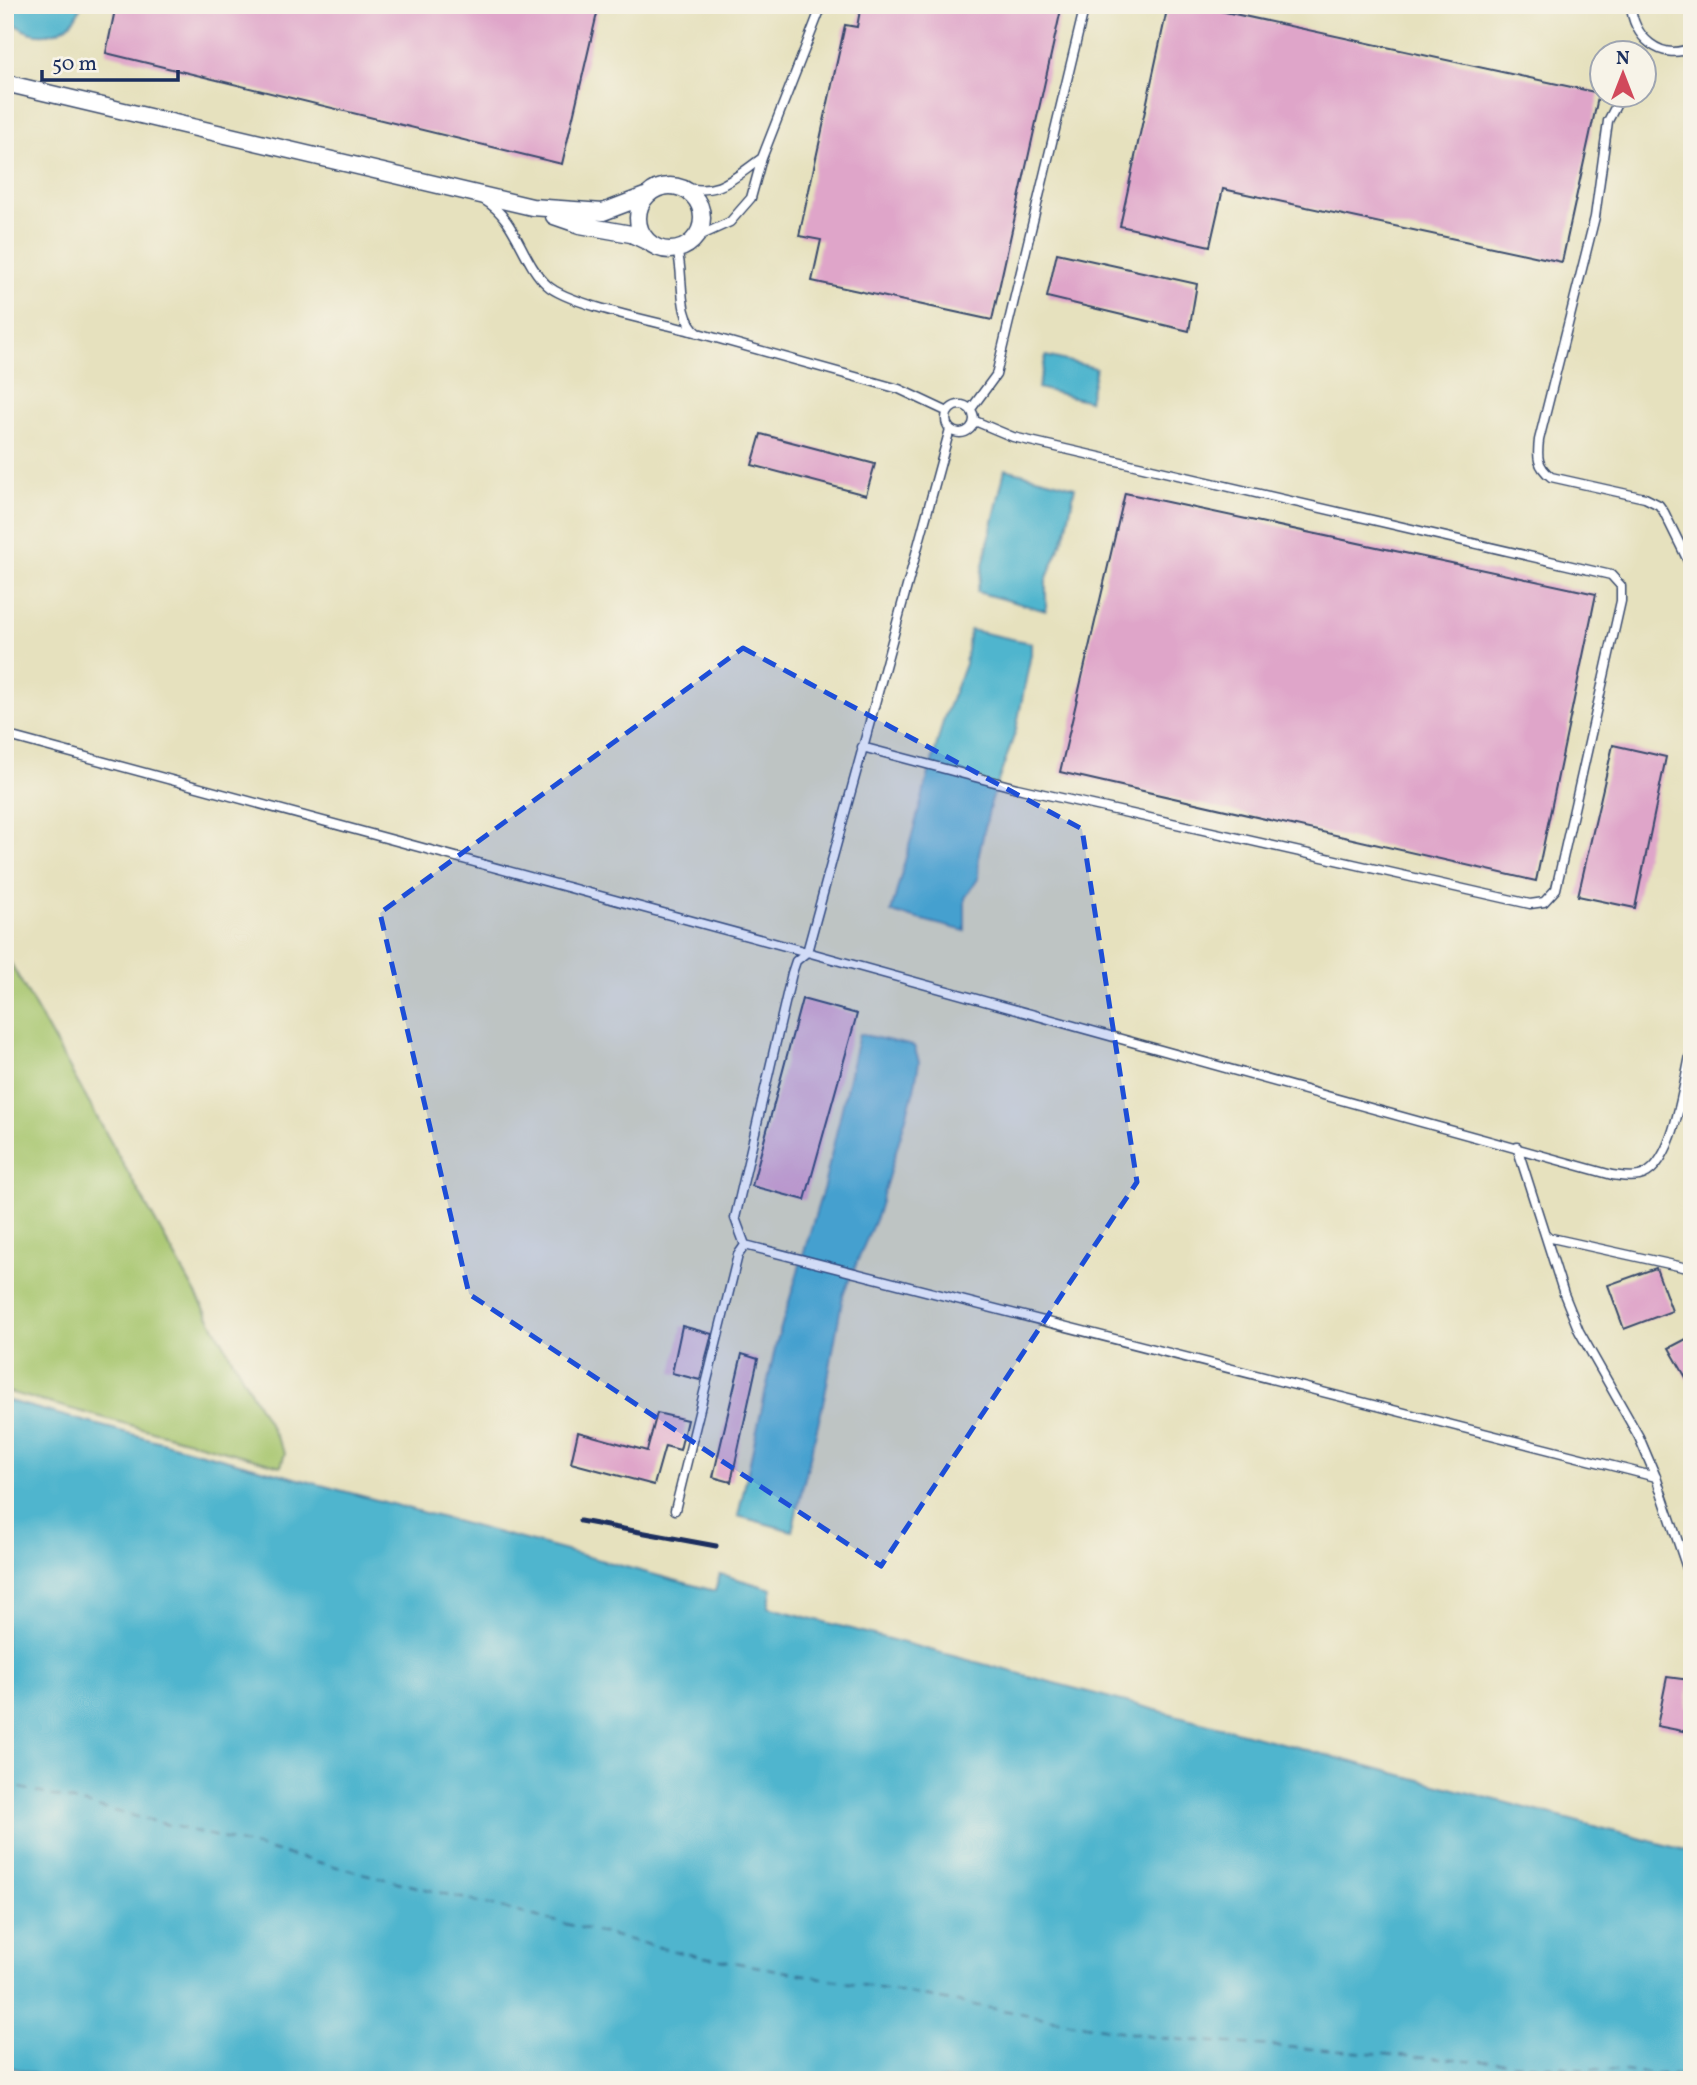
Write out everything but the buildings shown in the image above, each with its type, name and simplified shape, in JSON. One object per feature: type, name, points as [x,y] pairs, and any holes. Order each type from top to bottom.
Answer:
[{"type":"street","points":[[5,83],[532,207],[580,225],[631,234],[651,244],[677,250],[697,237],[701,228],[701,208],[690,192],[682,187],[662,186],[645,196],[603,212],[532,207]]},
{"type":"street","points":[[645,196],[637,213],[637,222],[651,244]]},
{"type":"lane","points":[[697,237],[730,222],[751,198],[762,159],[822,5]]},
{"type":"lane","points":[[971,409],[996,375],[1085,5]]},
{"type":"lane","points":[[1632,5],[1633,20],[1645,38]]},
{"type":"lane","points":[[1658,46],[1672,51],[1692,47]]},
{"type":"lane","points":[[1615,108],[1608,121],[1595,217],[1537,456],[1541,469],[1551,477],[1645,498],[1659,505],[1692,569]]},
{"type":"lane","points":[[682,187],[703,191],[718,189],[762,159]]},
{"type":"lane","points":[[458,190],[483,200],[502,215],[540,278],[560,294],[899,389],[948,412]]},
{"type":"lane","points":[[677,250],[682,266],[685,315],[688,323],[698,333]]},
{"type":"lane","points":[[745,1245],[735,1218],[792,973],[796,961],[807,952],[950,429],[946,421],[948,412],[958,405],[971,409]]},
{"type":"lane","points":[[950,429],[962,433],[971,429],[975,421],[971,409]]},
{"type":"lane","points":[[862,747],[1017,788],[1530,904],[1544,902],[1556,888],[1621,601],[1618,580],[1602,571],[1013,437],[975,421]]},
{"type":"lane","points":[[5,736],[807,952],[1612,1175],[1640,1176],[1659,1164],[1669,1145],[1692,1047]]},
{"type":"lane","points":[[1517,1147],[1579,1331],[1639,1437],[1656,1477],[1692,1583]]},
{"type":"lane","points":[[1547,1237],[1692,1269]]},
{"type":"lane","points":[[745,1245],[867,1277],[963,1298],[1656,1477]]},
{"type":"lane","points":[[675,1510],[738,1255],[745,1245]]},
{"type":"highlighted area","points":[[743,648],[1082,829],[1137,1182],[881,1566],[469,1294],[380,913]]},
{"type":"green space","points":[[5,953],[285,1453],[281,1466],[5,1391]]},
{"type":"water","points":[[5,5],[81,5],[75,18],[66,27],[43,34],[30,33],[19,27],[10,18]]},
{"type":"water","points":[[1046,356],[1096,368],[1089,401],[1038,388]]},
{"type":"water","points":[[1005,469],[1075,487],[1066,532],[1046,580],[1046,611],[977,592]]},
{"type":"water","points":[[970,630],[1031,643],[1031,654],[1016,730],[991,802],[979,853],[978,879],[965,898],[965,931],[891,912],[944,718],[965,664]]},
{"type":"water","points":[[859,1034],[914,1046],[919,1062],[914,1090],[877,1215],[843,1295],[825,1395],[792,1531],[738,1516],[776,1344],[824,1186]]},
{"type":"water","points":[[5,1400],[715,1591],[720,1574],[772,1589],[768,1607],[1692,1852],[1692,2080],[56,2080],[5,2066]]},
{"type":"ferry route","points":[[5,1784],[682,1953],[1159,2038],[1692,2076]]},
{"type":"railway","points":[[580,1521],[716,1546]]}]
